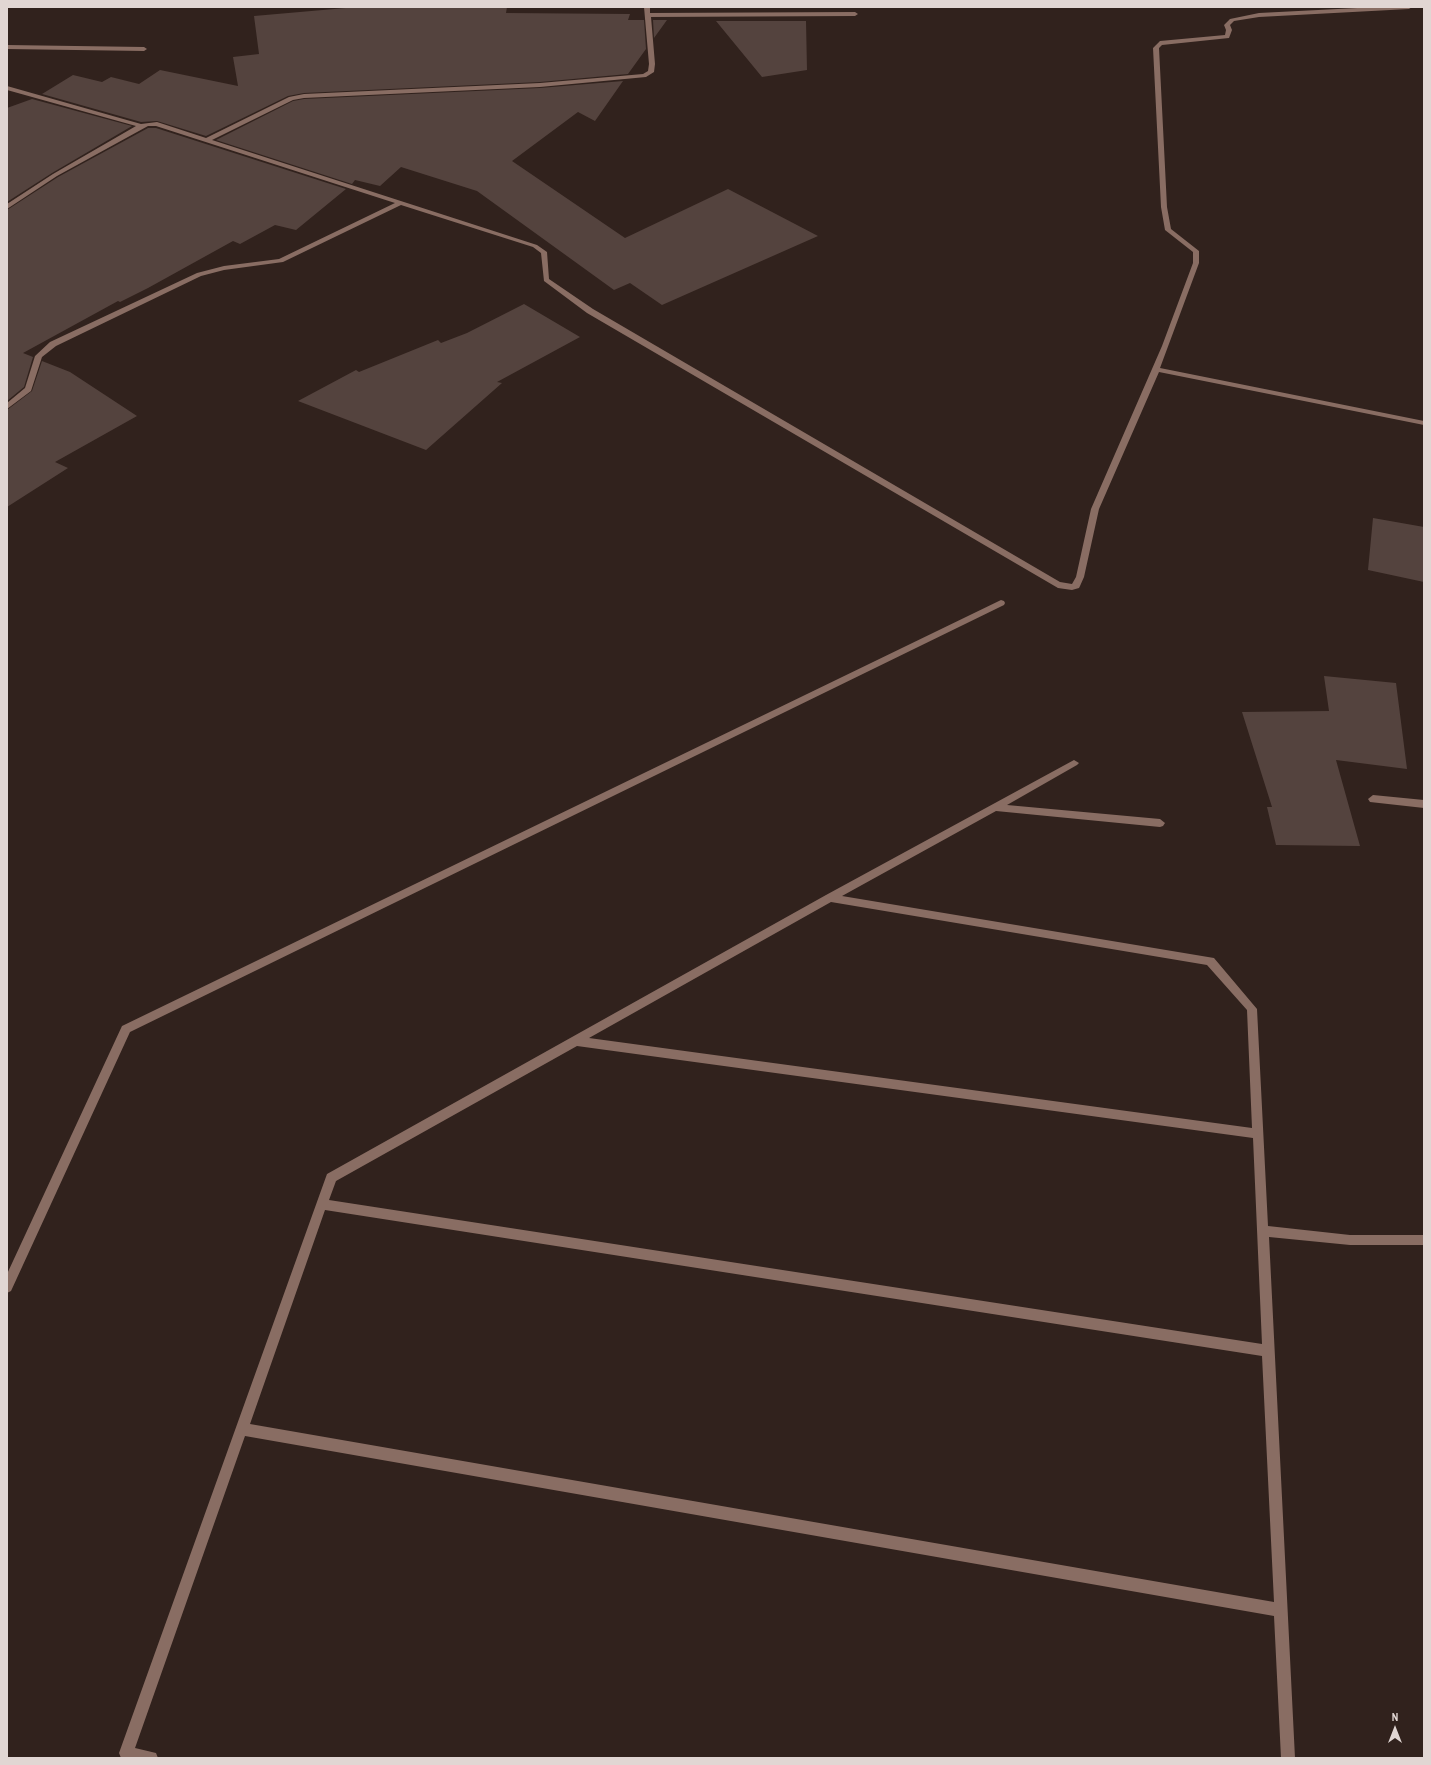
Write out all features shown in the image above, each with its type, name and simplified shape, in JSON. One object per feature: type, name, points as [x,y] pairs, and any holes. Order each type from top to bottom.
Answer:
[{"type":"street","points":[[208,139],[291,98],[304,96],[540,85],[644,76],[651,72],[652,64],[647,7]]},
{"type":"street","points":[[7,207],[55,175],[141,126],[157,124],[208,139],[540,248],[544,252],[546,280],[590,311],[1063,586],[1076,586],[1080,577],[1095,509],[1156,369],[1196,263],[1196,251],[1168,230],[1164,206],[1156,48],[1160,43],[1228,37],[1229,30],[1227,25],[1232,20],[1259,15],[1409,7]]},
{"type":"street","points":[[647,15],[855,14]]},
{"type":"street","points":[[7,47],[144,49]]},
{"type":"street","points":[[7,88],[141,126]]},
{"type":"street","points":[[7,407],[28,389],[39,356],[53,344],[199,274],[224,268],[270,263],[281,260],[400,203]]},
{"type":"street","points":[[1156,369],[1424,423]]},
{"type":"street","points":[[7,1287],[126,1029],[1000,603]]},
{"type":"street","points":[[151,1758],[126,1753],[331,1178],[1074,763]]},
{"type":"street","points":[[1372,799],[1424,804]]},
{"type":"street","points":[[994,807],[1160,823]]},
{"type":"street","points":[[830,898],[1210,961],[1252,1009],[1288,1758]]},
{"type":"street","points":[[576,1041],[1258,1134]]},
{"type":"street","points":[[322,1204],[1269,1351]]},
{"type":"street","points":[[1263,1231],[1350,1240],[1424,1240]]},
{"type":"street","points":[[242,1429],[1281,1610]]},
{"type":"building","points":[[357,7],[507,7],[506,13],[630,14],[628,20],[644,20],[646,49],[628,74],[540,82],[304,93],[288,96],[206,136],[157,121],[141,122],[42,94],[73,75],[102,82],[111,77],[139,84],[160,70],[238,86],[233,57],[259,54],[254,16]]},
{"type":"building","points":[[653,20],[667,20],[654,38]]},
{"type":"building","points":[[716,21],[806,21],[807,70],[762,77]]},
{"type":"building","points":[[623,81],[595,121],[578,112],[512,161],[625,238],[728,189],[818,236],[662,305],[630,283],[614,290],[477,191],[401,167],[380,186],[355,180],[352,184],[216,140],[293,101],[304,99],[540,88]]},
{"type":"building","points":[[32,99],[132,126],[52,173],[7,202],[7,108]]},
{"type":"building","points":[[148,128],[156,128],[346,189],[296,230],[275,225],[240,244],[233,241],[148,288],[120,302],[118,301],[23,353],[33,357],[24,387],[7,401],[7,210],[58,177]]},
{"type":"building","points":[[524,304],[580,337],[497,382],[502,383],[426,450],[298,401],[356,370],[359,372],[438,340],[441,343],[467,333]]},
{"type":"building","points":[[42,361],[70,372],[137,416],[55,462],[68,468],[7,507],[7,410],[32,391]]},
{"type":"building","points":[[1373,518],[1424,527],[1424,582],[1368,570]]},
{"type":"building","points":[[1324,676],[1396,683],[1407,769],[1336,760],[1360,846],[1276,845],[1267,807],[1272,807],[1242,712],[1329,711]]}]
